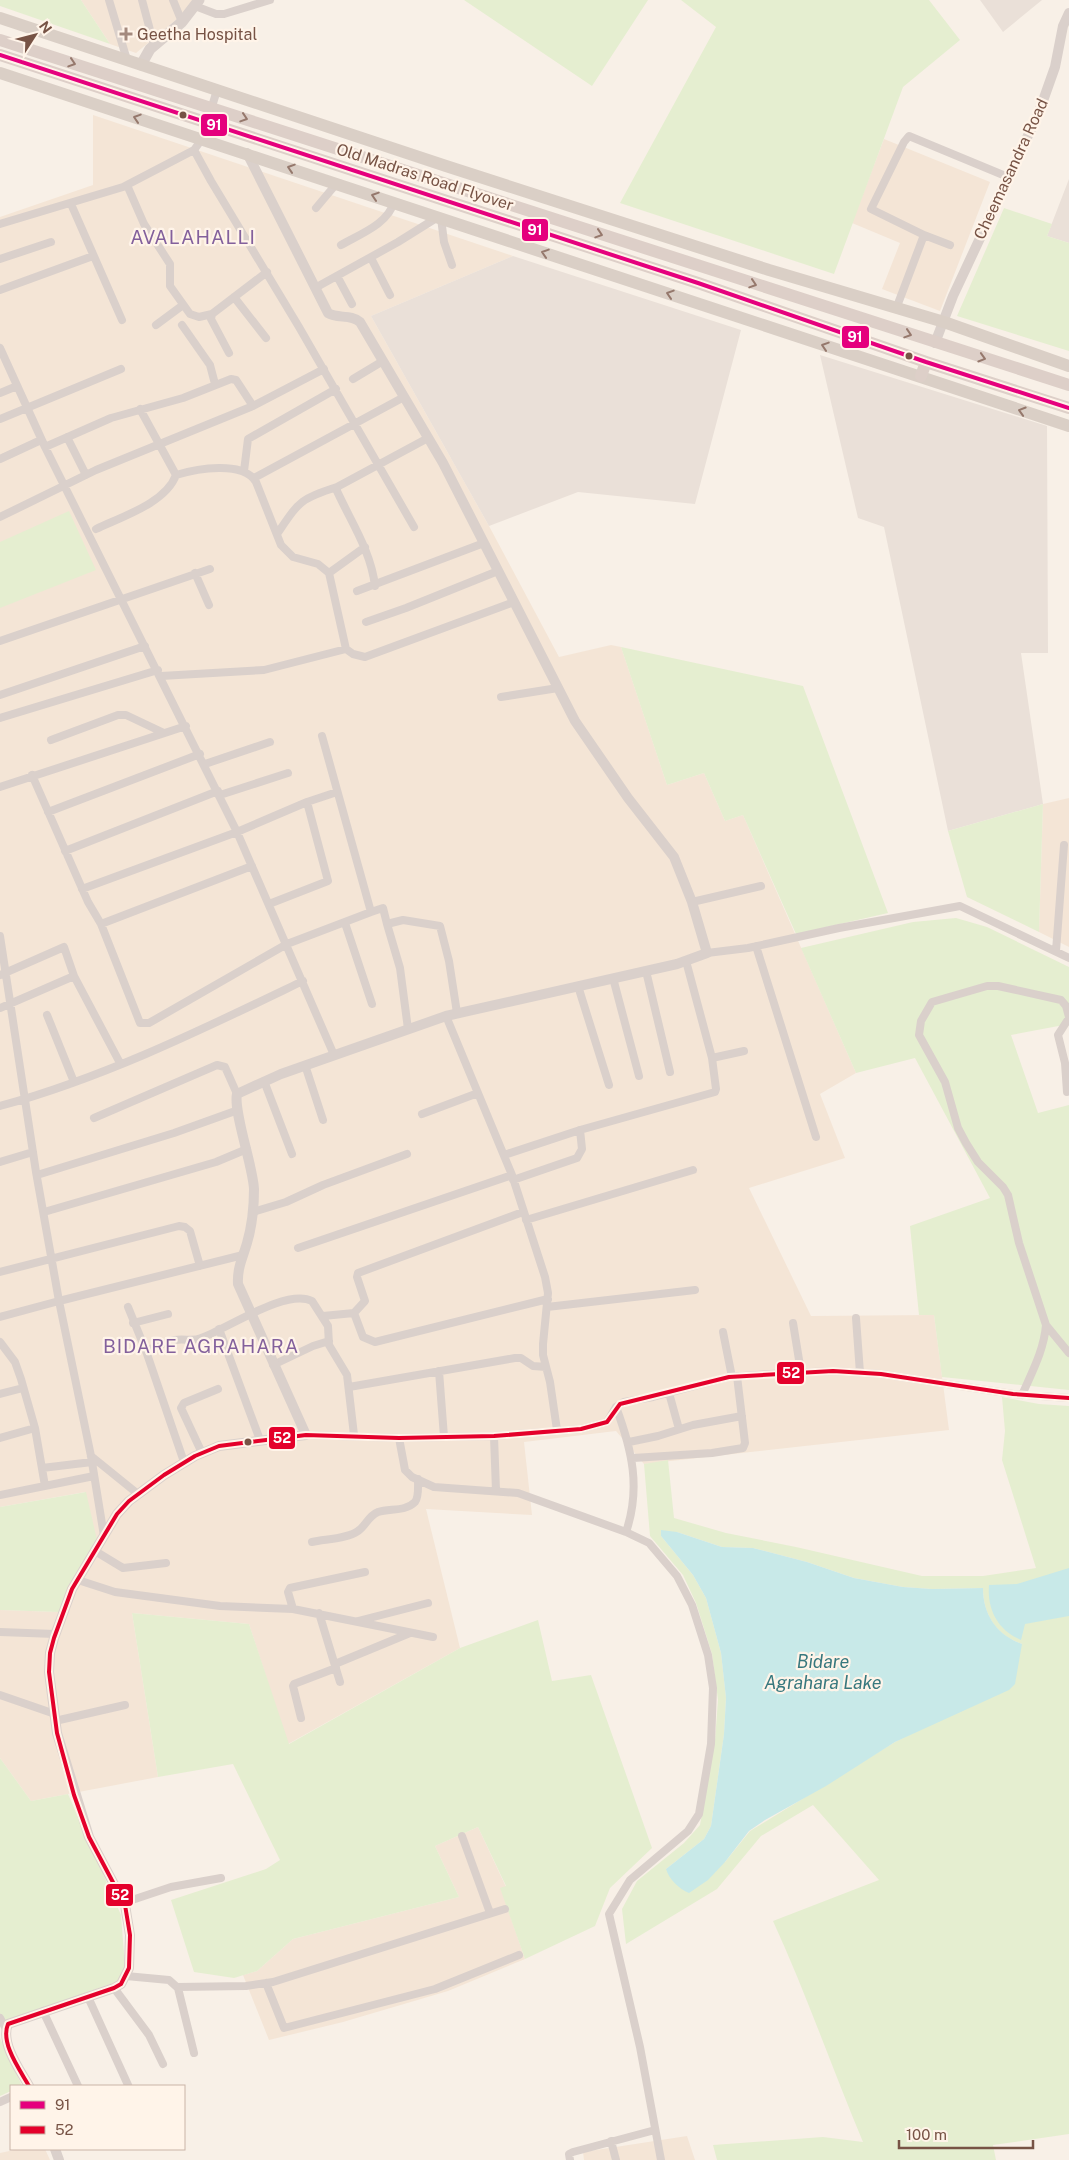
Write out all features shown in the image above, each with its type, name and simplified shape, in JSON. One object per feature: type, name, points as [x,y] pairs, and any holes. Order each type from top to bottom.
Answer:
[{"type":"highway","name":"Old Madras Road Flyover","points":[[0,40],[1069,385]]},
{"type":"highway","name":"Old Madras Road Flyover","points":[[0,55],[698,282],[926,362],[1069,408]]},
{"type":"highway","points":[[921,376],[926,362]]},
{"type":"main road","points":[[140,65],[150,49],[182,22],[197,3]]},
{"type":"main road","points":[[0,18],[759,267],[944,322],[1069,366]]},
{"type":"main road","points":[[0,73],[202,138],[1069,426]]},
{"type":"street","points":[[109,0],[127,60]]},
{"type":"street","points":[[142,0],[154,45]]},
{"type":"street","points":[[173,0],[182,22]]},
{"type":"street","points":[[197,3],[216,14],[224,14],[270,0]]},
{"type":"street","name":"Cheemasandra Road","points":[[935,343],[953,296],[1039,112],[1055,67],[1063,26],[1069,13]]},
{"type":"street","points":[[0,224],[71,204],[127,185],[194,150],[202,138],[217,90]]},
{"type":"street","points":[[950,245],[924,235],[871,209],[904,142],[909,136],[1008,177]]},
{"type":"street","points":[[194,150],[336,389],[414,527]]},
{"type":"street","points":[[247,153],[330,315],[358,319],[428,438],[587,740],[674,857],[692,902],[706,953]]},
{"type":"street","points":[[316,208],[337,183]]},
{"type":"street","points":[[127,185],[144,224],[170,264],[170,286],[194,317],[212,314],[267,272]]},
{"type":"street","points":[[341,245],[386,218],[392,211],[394,202]]},
{"type":"street","points":[[71,204],[122,320]]},
{"type":"street","points":[[316,288],[440,217],[444,242],[452,265]]},
{"type":"street","points":[[896,309],[924,235]]},
{"type":"street","points":[[0,259],[51,242]]},
{"type":"street","points":[[0,290],[93,256]]},
{"type":"street","points":[[371,258],[390,295]]},
{"type":"street","points":[[337,276],[352,304]]},
{"type":"street","points":[[234,296],[266,338]]},
{"type":"street","points":[[156,325],[183,305]]},
{"type":"street","points":[[212,314],[211,319],[229,353]]},
{"type":"street","points":[[182,325],[210,366],[215,384]]},
{"type":"street","points":[[0,348],[43,444],[238,832],[334,1055]]},
{"type":"street","points":[[353,379],[383,361]]},
{"type":"street","points":[[0,419],[121,369]]},
{"type":"street","points":[[0,517],[86,475],[253,406],[324,370]]},
{"type":"street","points":[[0,459],[67,437],[111,418],[183,398],[230,379],[236,380],[253,406]]},
{"type":"street","points":[[0,393],[16,386]]},
{"type":"street","points":[[244,471],[248,439],[336,389]]},
{"type":"street","points":[[254,478],[404,397]]},
{"type":"street","points":[[140,409],[176,475]]},
{"type":"street","points":[[67,437],[86,475]]},
{"type":"street","points":[[277,534],[297,505],[305,498],[337,487],[428,438]]},
{"type":"street","points":[[96,529],[155,501],[168,489],[176,475],[193,470],[212,468],[244,471],[254,478],[282,545],[293,557],[318,564],[328,573],[346,650]]},
{"type":"street","points":[[337,487],[337,491],[365,548],[373,570],[375,586]]},
{"type":"street","points":[[357,591],[375,586],[484,543]]},
{"type":"street","points":[[328,573],[365,548]]},
{"type":"street","points":[[0,641],[210,569]]},
{"type":"street","points":[[366,622],[406,608],[498,570]]},
{"type":"street","points":[[195,573],[209,605]]},
{"type":"street","points":[[0,718],[159,673],[264,670],[346,650],[365,657],[514,602]]},
{"type":"street","points":[[0,695],[145,646]]},
{"type":"street","points":[[501,697],[558,688]]},
{"type":"street","points":[[51,740],[118,715],[126,715],[164,733]]},
{"type":"street","points":[[0,787],[186,726]]},
{"type":"street","points":[[322,736],[371,912]]},
{"type":"street","points":[[205,764],[270,742]]},
{"type":"street","points":[[48,812],[200,754]]},
{"type":"street","points":[[65,851],[219,793],[288,773]]},
{"type":"street","points":[[32,776],[82,889],[100,924],[140,1023],[149,1023],[287,944],[383,908],[400,968],[408,1029]]},
{"type":"street","points":[[82,889],[238,832],[307,802],[337,792]]},
{"type":"street","points":[[269,904],[328,881],[307,802]]},
{"type":"street","points":[[1056,951],[1064,845]]},
{"type":"street","points":[[100,924],[252,866]]},
{"type":"street","points":[[692,902],[760,886]]},
{"type":"street","points":[[237,1094],[239,1091],[305,1065],[457,1013],[646,971],[686,961],[706,953],[756,946],[858,924],[960,906],[1069,958]]},
{"type":"street","points":[[387,924],[403,920],[440,926],[449,961],[457,1013]]},
{"type":"street","points":[[345,923],[372,1004]]},
{"type":"street","points":[[0,936],[3,974],[10,1004],[37,1175],[104,1536]]},
{"type":"street","points":[[756,946],[816,1137]]},
{"type":"street","points":[[3,974],[64,947],[74,976],[120,1063]]},
{"type":"street","points":[[504,1155],[580,1130],[712,1094],[716,1089],[712,1058],[686,961]]},
{"type":"street","points":[[646,971],[670,1072]]},
{"type":"street","points":[[0,1008],[74,976]]},
{"type":"street","points":[[613,978],[639,1076]]},
{"type":"street","points":[[0,1106],[74,1082],[182,1039],[303,981]]},
{"type":"street","points":[[578,986],[609,1085]]},
{"type":"street","points":[[1066,1092],[1065,1063],[1058,1036],[1059,1031],[1068,1022],[1069,1018],[1065,999],[998,986],[988,986],[932,1002],[921,1021],[919,1035],[945,1082],[958,1128],[978,1162],[1003,1187],[1008,1195],[1019,1244],[1046,1325],[1069,1353]]},
{"type":"street","points":[[47,1015],[74,1082]]},
{"type":"street","points":[[446,1016],[504,1155],[545,1277],[548,1303],[543,1344],[557,1430]]},
{"type":"street","points":[[712,1058],[744,1052]]},
{"type":"street","points":[[94,1118],[217,1065],[225,1067],[237,1094],[238,1110],[254,1190],[253,1212],[247,1243],[239,1264],[238,1284],[306,1435]]},
{"type":"street","points":[[305,1065],[323,1120]]},
{"type":"street","points":[[264,1081],[292,1154]]},
{"type":"street","points":[[422,1114],[478,1093]]},
{"type":"street","points":[[37,1175],[174,1133],[238,1110]]},
{"type":"street","points":[[298,1248],[512,1177],[577,1158],[582,1149],[580,1130]]},
{"type":"street","points":[[44,1212],[216,1162],[247,1149]]},
{"type":"street","points":[[0,1162],[34,1152]]},
{"type":"street","points":[[253,1212],[286,1202],[322,1185],[407,1154]]},
{"type":"street","points":[[323,1316],[354,1313],[365,1301],[357,1277],[358,1273],[524,1216],[693,1170]]},
{"type":"street","points":[[0,1272],[179,1226],[185,1227],[190,1231],[200,1266]]},
{"type":"street","points":[[0,1317],[243,1255]]},
{"type":"street","points":[[354,1313],[363,1337],[375,1342],[548,1303],[695,1290]]},
{"type":"street","points":[[146,1350],[173,1340],[200,1339],[251,1313],[283,1301],[303,1299],[312,1301],[328,1326],[329,1341],[333,1354],[346,1375],[354,1436]]},
{"type":"street","points":[[128,1307],[133,1323],[146,1350],[184,1462]]},
{"type":"street","points":[[133,1323],[168,1314]]},
{"type":"street","points":[[856,1318],[860,1373]]},
{"type":"street","points":[[793,1323],[801,1372]]},
{"type":"street","points":[[1022,1395],[1038,1360],[1046,1325]]},
{"type":"street","points":[[219,1329],[260,1440]]},
{"type":"street","points":[[633,1458],[712,1453],[743,1448],[745,1443],[742,1416],[723,1332]]},
{"type":"street","points":[[274,1365],[329,1341]]},
{"type":"street","points":[[0,1342],[15,1362],[35,1428],[45,1486]]},
{"type":"street","points":[[349,1387],[521,1358],[533,1366],[546,1367]]},
{"type":"street","points":[[439,1371],[444,1437]]},
{"type":"street","points":[[6,2029],[8,2024],[114,1988],[122,1984],[129,1968],[130,1935],[123,1903],[89,1838],[69,1777],[55,1718],[49,1672],[50,1653],[72,1589],[117,1514],[138,1494],[184,1462],[219,1446],[306,1435],[399,1438],[494,1436],[582,1429],[602,1424],[610,1419],[616,1407],[624,1402],[669,1393],[734,1376],[801,1372],[881,1374],[1022,1395],[1069,1398]]},
{"type":"street","points":[[0,1394],[23,1388]]},
{"type":"street","points":[[202,1453],[181,1408],[184,1403],[218,1390]]},
{"type":"street","points":[[669,1393],[679,1430]]},
{"type":"street","points":[[616,1407],[633,1458],[633,1511],[626,1532]]},
{"type":"street","points":[[629,1442],[742,1416]]},
{"type":"street","points":[[0,1438],[35,1428]]},
{"type":"street","points":[[494,1436],[496,1491]]},
{"type":"street","points":[[399,1438],[405,1470],[418,1480],[434,1487],[518,1492],[626,1532],[650,1543],[677,1576],[692,1605],[706,1647],[713,1688],[711,1744],[699,1814],[688,1831],[630,1880],[609,1914],[640,2047],[661,2160]]},
{"type":"street","points":[[42,1468],[91,1459],[138,1494]]},
{"type":"street","points":[[0,1494],[94,1476]]},
{"type":"street","points":[[312,1542],[351,1535],[359,1531],[372,1515],[405,1508],[414,1503],[417,1499],[418,1480]]},
{"type":"street","points":[[95,1550],[123,1568],[166,1563]]},
{"type":"street","points":[[293,1609],[288,1592],[290,1588],[365,1572]]},
{"type":"street","points":[[78,1580],[115,1592],[220,1606],[293,1609],[433,1637]]},
{"type":"street","points":[[355,1621],[428,1603]]},
{"type":"street","points":[[319,1613],[340,1682]]},
{"type":"street","points":[[0,1632],[55,1634]]},
{"type":"street","points":[[301,1718],[294,1684],[410,1632]]},
{"type":"street","points":[[0,1695],[55,1718],[125,1705]]},
{"type":"street","points":[[462,1836],[490,1913]]},
{"type":"street","points":[[123,1903],[171,1887],[221,1878]]},
{"type":"street","points":[[177,1987],[246,1986],[266,1983],[504,1909]]},
{"type":"street","points":[[266,1983],[284,2028],[435,1989],[518,1955]]},
{"type":"street","points":[[126,1976],[169,1980],[177,1987],[194,2053]]},
{"type":"street","points":[[114,1988],[152,2040],[163,2064]]},
{"type":"street","points":[[88,1997],[128,2085]]},
{"type":"street","points":[[43,2011],[78,2085]]},
{"type":"street","points":[[0,2018],[6,2029],[10,2047],[29,2085]]},
{"type":"street","points":[[570,2160],[569,2154],[573,2152],[655,2130]]},
{"type":"street","points":[[611,2142],[616,2160]]},
{"type":"shaded area","points":[[81,0],[196,0],[183,14],[136,53],[110,44]]},
{"type":"shaded area","points":[[980,0],[1042,0],[1003,32]]},
{"type":"shaded area","points":[[93,115],[513,256],[371,316],[489,526],[559,657],[611,645],[621,647],[667,785],[704,773],[725,821],[743,815],[856,1073],[820,1094],[845,1158],[749,1188],[811,1316],[934,1315],[949,1430],[644,1464],[616,1431],[524,1442],[532,1515],[426,1509],[460,1648],[288,1744],[249,1624],[132,1613],[158,1777],[31,1801],[0,1758],[0,1610],[59,1612],[85,1492],[0,1507],[0,217],[93,185]]},
{"type":"shaded area","points":[[884,139],[990,182],[940,311],[882,289],[900,243],[852,223]]},
{"type":"shaded area","points":[[1069,179],[1069,243],[1047,236]]},
{"type":"shaded area","points":[[513,256],[741,330],[695,504],[578,492],[489,526],[371,316]]},
{"type":"shaded area","points":[[820,355],[1047,426],[1048,653],[1021,653],[1043,804],[948,831],[884,527],[858,518]]},
{"type":"shaded area","points":[[1069,798],[1069,947],[1039,932],[1043,804]]},
{"type":"shaded area","points":[[478,1827],[506,1887],[501,1889],[525,1959],[448,1991],[343,2022],[269,2040],[243,1975],[257,1971],[293,1939],[459,1897],[435,1846]]},
{"type":"shaded area","points":[[687,2136],[695,2160],[584,2160],[583,2152]]},
{"type":"shaded area","points":[[14,2150],[45,2150],[50,2160],[0,2160],[0,2153]]},
{"type":"green space","points":[[0,0],[81,0],[110,44],[0,6]]},
{"type":"green space","points":[[464,0],[648,0],[592,86]]},
{"type":"green space","points":[[681,0],[929,0],[960,40],[903,87],[834,274],[620,203],[716,27]]},
{"type":"green space","points":[[1004,208],[1052,224],[1047,236],[1069,243],[1069,351],[957,316]]},
{"type":"green space","points":[[69,511],[96,570],[0,608],[0,542]]},
{"type":"green space","points":[[621,647],[803,686],[888,913],[796,934],[743,815],[725,821],[704,773],[667,785]]},
{"type":"green space","points":[[1043,804],[1039,932],[967,897],[948,831]]},
{"type":"green space","points":[[956,918],[987,927],[1069,967],[1069,1024],[1011,1035],[1038,1113],[1069,1105],[1069,1390],[942,1377],[934,1315],[919,1315],[910,1226],[990,1198],[915,1058],[856,1073],[801,948],[913,922]]},
{"type":"green space","points":[[1002,1397],[1039,1404],[1069,1406],[1069,2134],[993,2145],[996,2160],[717,2160],[713,2145],[823,2137],[863,2142],[773,1921],[879,1880],[813,1805],[761,1836],[717,1889],[626,1944],[622,1909],[637,1881],[684,1843],[700,1825],[715,1740],[718,1700],[712,1654],[696,1603],[683,1575],[650,1536],[644,1464],[668,1460],[674,1518],[726,1533],[922,1576],[983,1576],[1036,1568],[1002,1460],[1005,1431]],"holes":[[[677,1532],[722,1547],[753,1548],[807,1562],[854,1578],[903,1587],[932,1589],[983,1588],[986,1607],[993,1623],[1005,1635],[1022,1644],[921,1729],[895,1742],[750,1831],[725,1862],[666,1869],[704,1839],[711,1826],[724,1734],[726,1698],[721,1653],[706,1598],[693,1575],[661,1536]]]},
{"type":"green space","points":[[86,1492],[97,1540],[59,1612],[0,1610],[0,1507]]},
{"type":"green space","points":[[132,1613],[249,1624],[289,1744],[460,1648],[538,1620],[552,1681],[591,1675],[652,1848],[610,1888],[595,1926],[525,1959],[500,1888],[506,1886],[478,1827],[435,1846],[459,1897],[293,1939],[257,1971],[234,1978],[194,1972],[171,1900],[266,1869],[280,1860],[233,1764],[158,1777]]},
{"type":"green space","points":[[0,1758],[31,1801],[68,1794],[121,1915],[125,1966],[119,1981],[0,2023]]},
{"type":"green space","points":[[0,2038],[22,2085],[10,2085],[10,2091],[0,2096]]},
{"type":"water","name":"Bidare Agrahara Lake","points":[[661,1530],[677,1532],[722,1547],[753,1548],[807,1562],[854,1578],[903,1587],[932,1589],[983,1588],[986,1607],[993,1623],[1005,1635],[1022,1644],[1015,1684],[1009,1690],[895,1742],[826,1786],[765,1820],[749,1831],[708,1880],[689,1893],[675,1883],[666,1869],[704,1839],[711,1826],[724,1734],[726,1698],[721,1653],[706,1598],[693,1575],[661,1536]]},
{"type":"water","points":[[1069,1568],[1069,1616],[1025,1624],[1021,1640],[1000,1625],[992,1611],[989,1585],[1017,1584]]},
{"type":"transit line","name":"91","points":[[0,55],[698,283],[926,362],[1069,408]]},
{"type":"transit line","name":"52","points":[[28,2085],[9,2048],[6,2031],[8,2024],[114,1988],[121,1984],[129,1968],[130,1935],[125,1905],[89,1837],[74,1795],[57,1733],[49,1672],[50,1653],[72,1589],[117,1514],[129,1501],[164,1475],[195,1456],[219,1446],[306,1435],[399,1438],[494,1436],[581,1429],[607,1422],[620,1404],[729,1377],[833,1371],[881,1374],[1013,1394],[1069,1398]]},
{"type":"place","name":"Geetha Hospital","points":[[126,34]]},
{"type":"district","name":"AVALAHALLI","points":[[193,237]]},
{"type":"district","name":"BIDARE AGRAHARA","points":[[201,1346]]}]
